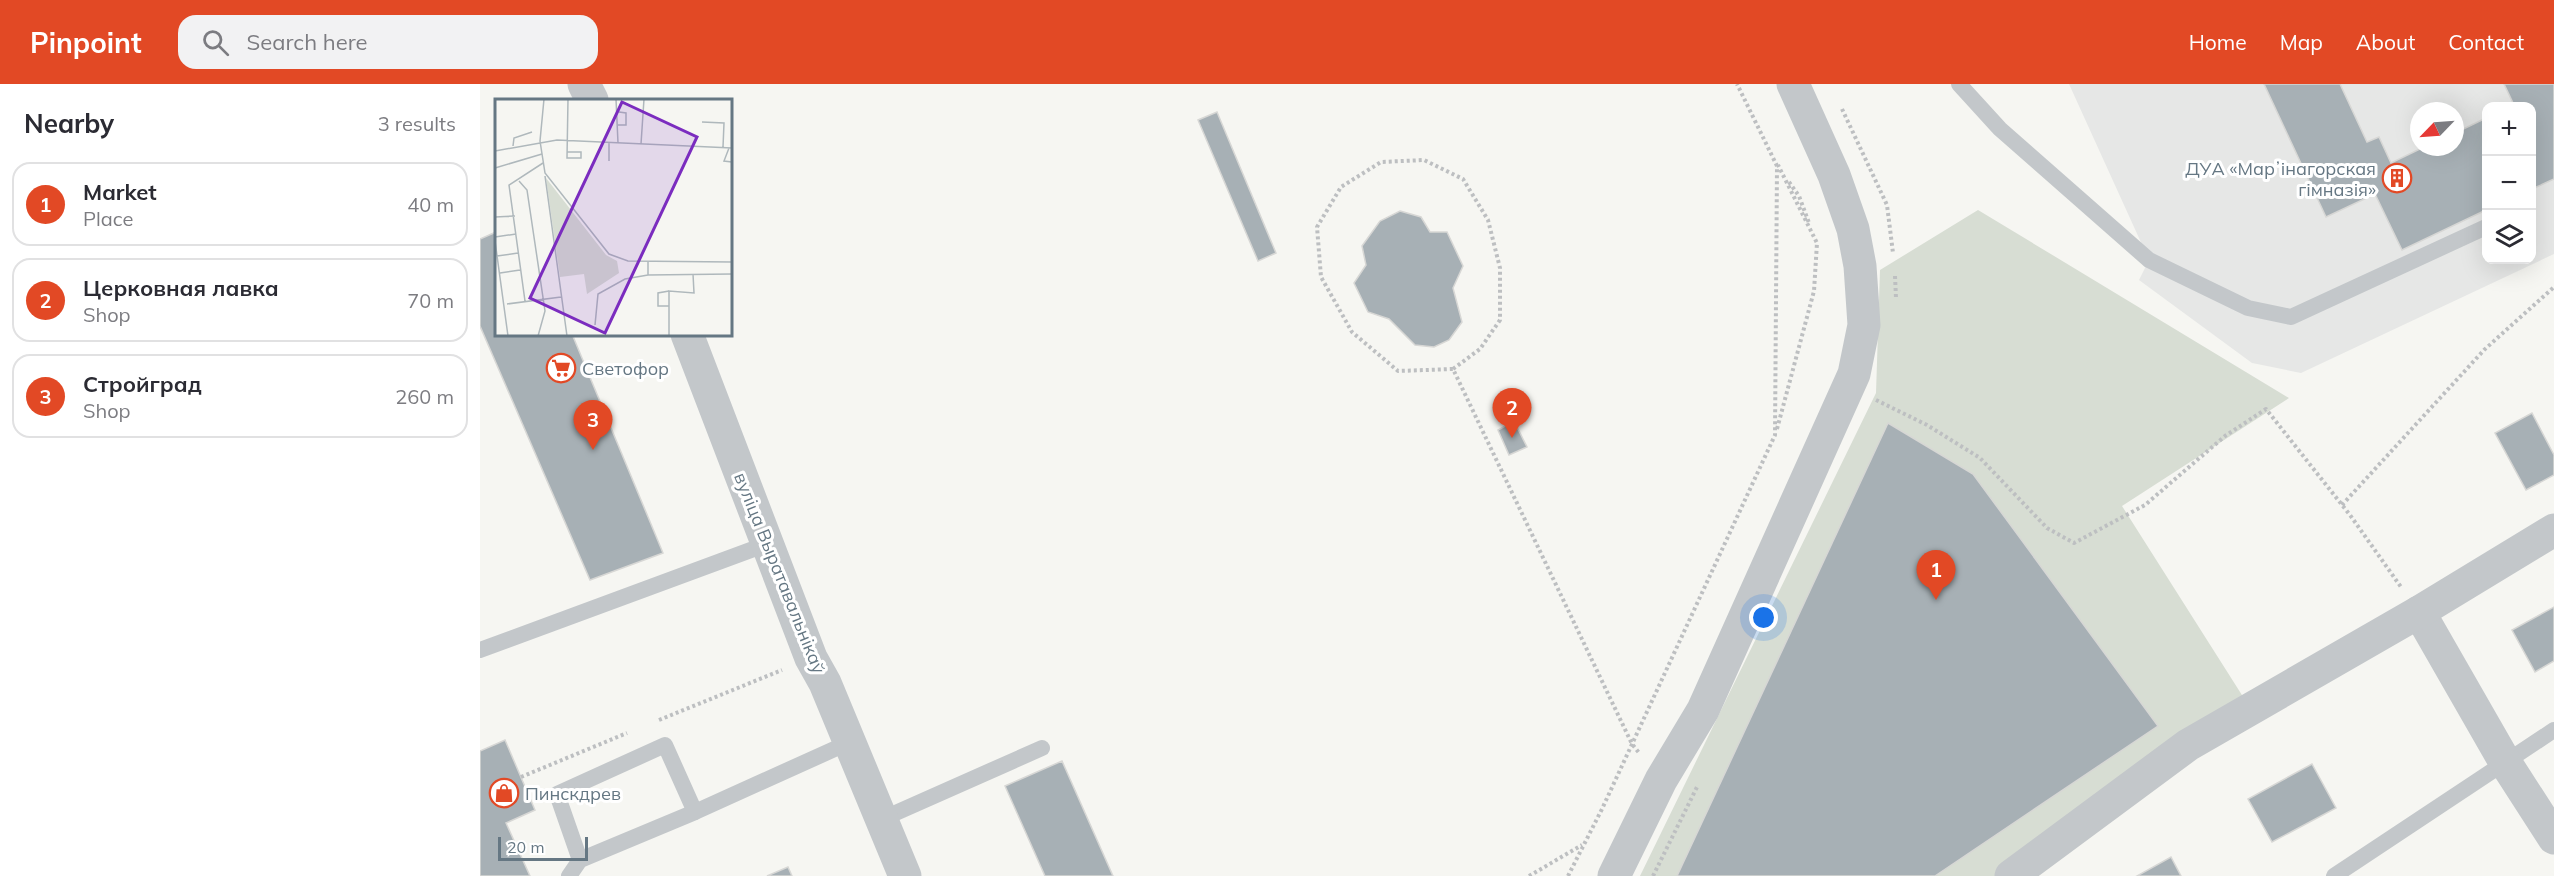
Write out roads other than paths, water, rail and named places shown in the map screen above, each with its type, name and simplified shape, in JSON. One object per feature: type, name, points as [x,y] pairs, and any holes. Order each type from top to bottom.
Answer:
[{"type":"street","points":[[584,84],[591,99]]},
{"type":"street","points":[[1614,876],[1661,780],[1703,710],[1854,374],[1864,325],[1861,278],[1853,229],[1834,175],[1793,84]]},
{"type":"street","name":"вуліца Выратавальнікаў","points":[[688,336],[811,658],[825,683],[905,876]]},
{"type":"street","points":[[2011,876],[2188,745],[2554,531]]},
{"type":"street","points":[[2419,612],[2505,762],[2554,838]]},
{"type":"lane","points":[[1959,84],[2000,129],[2149,260],[2248,308],[2291,317],[2482,229]]},
{"type":"lane","points":[[480,650],[767,544]]},
{"type":"lane","points":[[2334,876],[2554,729]]},
{"type":"lane","points":[[569,876],[580,860],[695,812],[850,742]]},
{"type":"lane","points":[[580,860],[557,794],[665,745],[695,812]]},
{"type":"lane","points":[[882,819],[1042,748]]},
{"type":"place","name":"ДУА «Марʼінагорская гімназія»","points":[[2397,178]]},
{"type":"place","name":"Светофор","points":[[561,368]]},
{"type":"place","name":"Церковная лавка","points":[[1512,438]]},
{"type":"place","name":"Стройград","points":[[593,450]]},
{"type":"place","name":"Market","points":[[1936,600]]},
{"type":"place","name":"Пинскдрев","points":[[504,793]]}]
